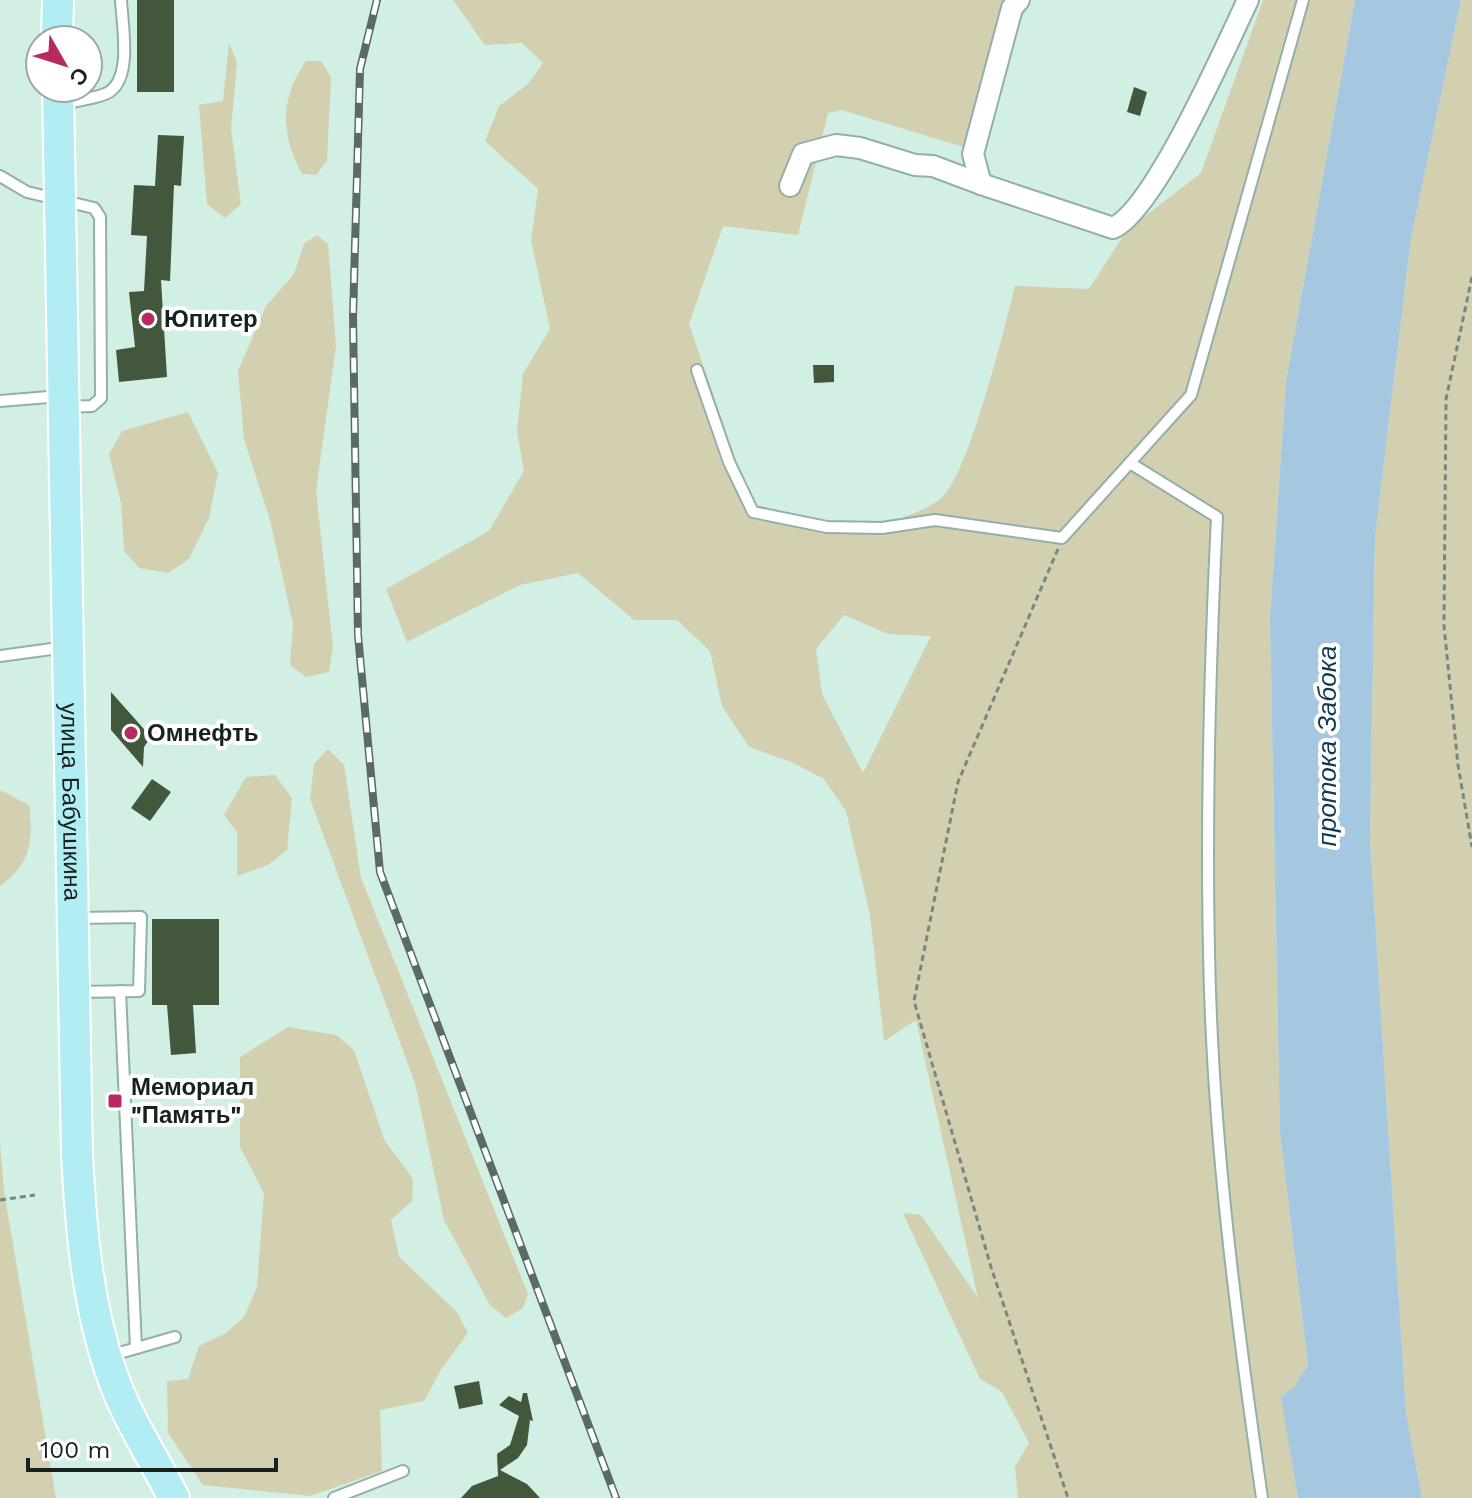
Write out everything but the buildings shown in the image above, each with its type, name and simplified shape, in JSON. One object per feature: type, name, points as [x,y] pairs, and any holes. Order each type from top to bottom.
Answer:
[{"type":"main road","points":[[57,24],[58,0]]},
{"type":"main road","name":"улица Бабушкина","points":[[58,104],[81,1230],[111,1373],[174,1498]]},
{"type":"street","points":[[981,184],[973,154],[1012,8],[1019,0]]},
{"type":"street","points":[[790,186],[803,154],[836,145],[933,166],[1113,228],[1126,222],[1153,186],[1191,117],[1248,0]]},
{"type":"lane","points":[[104,93],[117,85],[123,71],[121,0]]},
{"type":"lane","points":[[697,370],[729,462],[753,512],[827,527],[882,528],[935,520],[1062,538],[1191,395],[1303,0]]},
{"type":"lane","points":[[0,176],[27,192],[60,201]]},
{"type":"lane","points":[[0,401],[64,401]]},
{"type":"lane","points":[[1130,463],[1217,517],[1210,662],[1208,953],[1236,1319],[1262,1498]]},
{"type":"lane","points":[[0,656],[68,647]]},
{"type":"lane","points":[[73,918],[141,917],[139,991],[74,992]]},
{"type":"lane","points":[[120,991],[136,1348]]},
{"type":"lane","points":[[107,1357],[175,1337]]},
{"type":"lane","points":[[334,1498],[403,1471]]},
{"type":"path","points":[[1472,277],[1446,399],[1444,626],[1458,765],[1472,847]]},
{"type":"path","points":[[1062,538],[958,782],[914,1001],[991,1267],[1068,1498]]},
{"type":"path","points":[[0,1200],[35,1195]]},
{"type":"shaded area","points":[[453,0],[1030,0],[963,147],[842,110],[828,113],[798,235],[723,226],[689,324],[751,504],[821,521],[859,526],[912,514],[940,499],[951,486],[984,400],[1015,286],[1089,289],[1127,230],[1201,173],[1263,0],[1355,0],[1286,381],[1270,618],[1280,1133],[1308,1365],[1294,1387],[1282,1397],[1298,1498],[1018,1498],[1015,1467],[1029,1443],[1002,1392],[980,1379],[903,1213],[921,1215],[978,1298],[916,1020],[884,1041],[870,915],[846,811],[824,779],[791,762],[749,747],[722,706],[710,651],[677,620],[634,620],[578,573],[520,585],[407,642],[386,589],[489,531],[524,471],[517,432],[523,374],[550,329],[531,240],[538,189],[485,141],[499,106],[528,84],[543,63],[522,43],[485,45]],"holes":[[[844,615],[888,634],[931,636],[863,773],[822,694],[816,649]]]},
{"type":"shaded area","points":[[1461,0],[1472,0],[1472,1498],[1422,1498],[1406,1413],[1370,839],[1375,537],[1411,238]]},
{"type":"shaded area","points":[[229,42],[237,63],[231,129],[241,204],[225,218],[207,204],[199,105],[223,101]]},
{"type":"shaded area","points":[[306,61],[321,61],[331,77],[327,161],[316,175],[302,174],[287,130],[291,89]]},
{"type":"shaded area","points":[[317,235],[328,244],[336,346],[316,491],[333,647],[329,672],[306,677],[290,665],[293,624],[270,520],[244,439],[238,371],[266,306],[294,274],[304,244]]},
{"type":"shaded area","points":[[188,412],[218,473],[209,518],[189,559],[168,573],[139,568],[124,551],[121,503],[109,454],[122,431]]},
{"type":"shaded area","points":[[328,749],[344,765],[361,878],[528,1294],[523,1308],[506,1318],[490,1305],[444,1220],[415,1083],[310,799],[314,764]]},
{"type":"shaded area","points":[[275,775],[292,798],[287,850],[268,865],[237,876],[237,832],[224,815],[246,777]]},
{"type":"shaded area","points":[[0,790],[29,805],[31,829],[28,850],[19,869],[0,886]]},
{"type":"shaded area","points":[[288,1027],[336,1035],[354,1050],[384,1139],[413,1179],[412,1201],[391,1220],[399,1257],[457,1312],[468,1333],[442,1368],[424,1401],[380,1410],[382,1471],[310,1496],[203,1485],[168,1433],[167,1381],[188,1379],[199,1346],[226,1333],[244,1317],[257,1287],[264,1193],[240,1147],[240,1057]]},
{"type":"shaded area","points":[[0,1142],[4,1191],[56,1498],[0,1498]]},
{"type":"water","name":"протока Забока","points":[[1355,0],[1461,0],[1411,238],[1375,537],[1370,839],[1406,1413],[1422,1498],[1298,1498],[1281,1397],[1294,1387],[1308,1365],[1280,1133],[1270,618],[1286,381]]},
{"type":"railway","points":[[377,0],[360,69],[353,317],[358,635],[380,872],[616,1498]]},
{"type":"place","name":"Юпитер","points":[[148,319]]},
{"type":"place","name":"Омнефть","points":[[131,733]]},
{"type":"place","name":"Мемориал \"Память\"","points":[[115,1101]]}]
